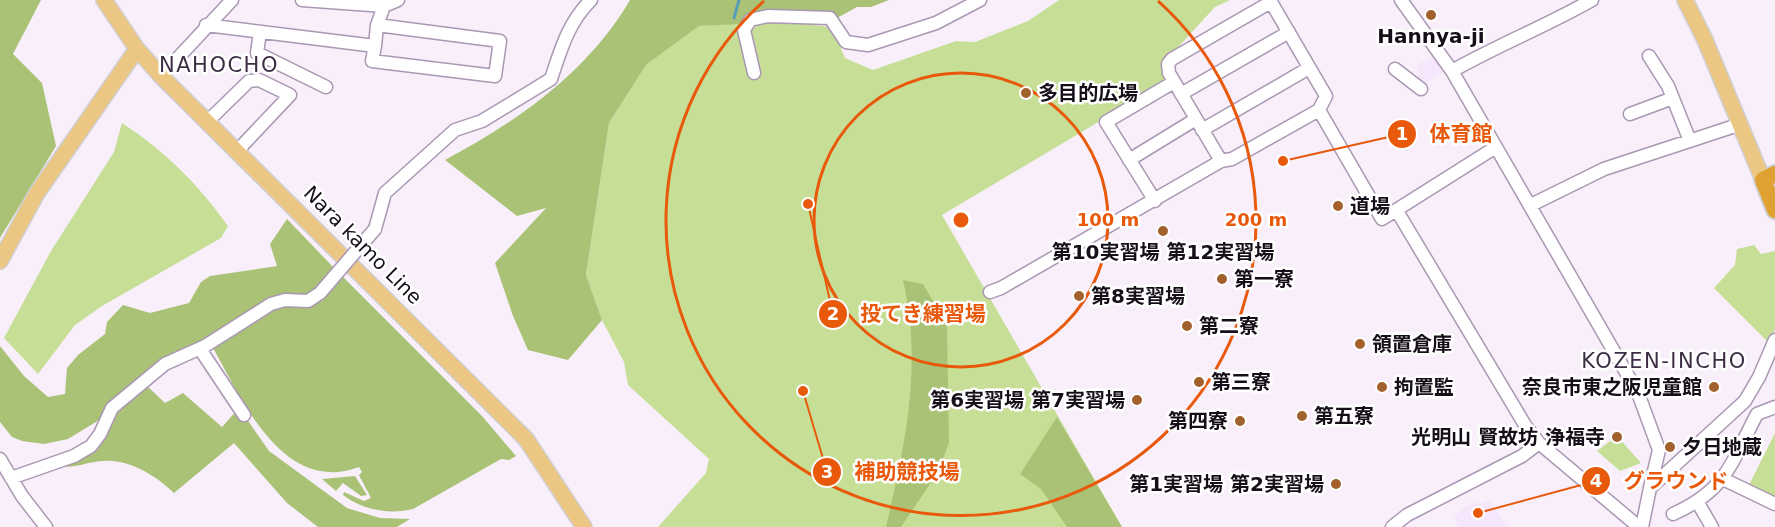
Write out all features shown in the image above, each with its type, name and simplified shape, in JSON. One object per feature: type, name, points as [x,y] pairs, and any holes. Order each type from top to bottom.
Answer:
[{"type":"highway","points":[[1769,177],[1775,210]]},
{"type":"main road","name":"Nara kamo Line","points":[[104,0],[137,49],[161,76],[526,439],[584,527]]},
{"type":"main road","points":[[1685,0],[1741,124],[1769,177]]},
{"type":"main road","points":[[0,261],[37,193],[137,49]]},
{"type":"street","points":[[161,76],[206,25],[232,0]]},
{"type":"street","points":[[302,0],[384,6],[398,0]]},
{"type":"street","points":[[11,478],[74,456],[91,446],[100,434],[112,408],[125,394],[165,364],[200,349],[271,304],[285,300],[308,301],[320,293],[375,229],[385,193],[455,130],[482,121],[551,80],[564,37],[577,14],[591,0]]},
{"type":"street","points":[[754,73],[744,30],[750,20],[768,16],[830,18],[846,42],[868,45],[936,23],[980,0]]},
{"type":"street","points":[[1396,211],[1503,390],[1539,442],[1641,527],[1659,450],[1644,406],[1531,205],[1452,71],[1401,0]]},
{"type":"street","points":[[1452,71],[1488,51],[1555,21],[1592,0]]},
{"type":"street","points":[[990,292],[1001,288],[1155,201],[1221,161],[1232,159],[1319,110],[1326,96],[1271,2],[1172,59],[1168,64],[1174,82],[1221,161]]},
{"type":"street","points":[[377,25],[500,41],[495,75],[372,61],[377,25],[384,6]]},
{"type":"street","points":[[206,25],[375,46]]},
{"type":"street","points":[[260,32],[256,53],[326,87]]},
{"type":"street","points":[[1181,94],[1289,32]]},
{"type":"street","points":[[1649,56],[1673,98],[1690,141]]},
{"type":"street","points":[[1129,160],[1309,68]]},
{"type":"street","points":[[1395,69],[1421,89]]},
{"type":"street","points":[[207,122],[249,81],[259,80],[290,95],[237,150]]},
{"type":"street","points":[[1155,201],[1106,122],[1174,82]]},
{"type":"street","points":[[1630,114],[1673,98]]},
{"type":"street","points":[[1319,110],[1382,219],[1496,147]]},
{"type":"street","points":[[1531,205],[1604,169],[1741,124]]},
{"type":"street","points":[[1650,488],[1745,401],[1759,377],[1775,340]]},
{"type":"street","points":[[200,349],[244,415]]},
{"type":"street","points":[[1673,514],[1698,503],[1723,479],[1757,414],[1775,407]]},
{"type":"street","points":[[1391,527],[1407,516],[1522,456],[1539,442]]},
{"type":"street","points":[[0,459],[46,527]]},
{"type":"street","points":[[1723,479],[1775,504]]},
{"type":"street","points":[[1698,503],[1712,527]]},
{"type":"shaded area","points":[[1436,54],[1446,71],[1421,86],[1413,79],[1420,74],[1416,66]]},
{"type":"shaded area","points":[[1489,500],[1507,527],[1460,527],[1454,518],[1462,509],[1473,502],[1479,504]]},
{"type":"green space","points":[[0,0],[41,0],[13,54],[42,83],[56,146],[0,238]]},
{"type":"green space","points":[[630,0],[889,0],[871,7],[857,7],[837,18],[748,16],[738,24],[699,26],[646,65],[609,123],[586,275],[602,320],[568,360],[528,350],[513,316],[495,263],[546,208],[517,216],[445,160],[499,129],[549,92],[594,50]]},
{"type":"green space","points":[[1059,0],[1230,0],[1215,7],[1169,57],[1164,83],[942,215],[1122,527],[658,527],[706,473],[709,459],[628,385],[624,362],[602,320],[586,275],[609,123],[646,65],[699,26],[775,21],[832,27],[845,58],[873,70],[956,41],[975,42],[1028,21]]},
{"type":"green space","points":[[122,123],[180,169],[228,226],[221,238],[102,306],[75,325],[38,374],[4,338],[51,251],[114,152]]},
{"type":"green space","points":[[287,219],[334,268],[312,295],[246,319],[168,359],[104,417],[68,439],[44,444],[22,441],[12,437],[0,422],[0,346],[24,376],[48,397],[65,394],[67,368],[78,355],[105,334],[107,322],[123,305],[150,313],[189,303],[201,282],[210,276],[277,266],[270,244]]},
{"type":"green space","points":[[1754,245],[1761,254],[1775,251],[1775,329],[1769,343],[1714,288],[1735,265],[1737,249]]},
{"type":"green space","points":[[341,275],[482,416],[516,456],[509,460],[501,459],[413,509],[386,511],[368,508],[343,495],[344,492],[364,501],[371,498],[359,475],[362,472],[359,467],[332,472],[308,468],[287,455],[268,437],[251,415],[212,346],[269,310],[283,305],[311,305]]},
{"type":"green space","points":[[903,280],[923,284],[947,325],[949,443],[938,472],[901,527],[886,527],[909,404],[911,342],[909,311]]},
{"type":"green space","points":[[144,383],[165,403],[183,393],[222,427],[239,408],[269,451],[347,508],[380,518],[410,519],[397,527],[318,527],[287,503],[234,443],[174,493],[151,475],[123,463],[103,461],[61,466],[91,451],[117,407]]},
{"type":"green space","points":[[1057,417],[1122,527],[1067,527],[1041,489],[1020,474]]},
{"type":"green space","points":[[1775,433],[1775,500],[1748,487]]},
{"type":"green space","points":[[1617,436],[1641,463],[1620,471],[1597,451]]},
{"type":"green space","points":[[355,476],[367,495],[361,496],[343,483],[336,491],[322,479]]},
{"type":"waterway","points":[[734,18],[739,0]]},
{"type":"place","name":"Hannya-ji","points":[[1431,15]]},
{"type":"place","name":"多目的広場","points":[[1026,93]]},
{"type":"place","name":"体育館","points":[[1283,161]]},
{"type":"place","name":"投てき練習場","points":[[808,204]]},
{"type":"place","name":"道場","points":[[1338,206]]},
{"type":"place","name":"第10実習場 第12実習場","points":[[1163,231]]},
{"type":"place","name":"第一寮","points":[[1222,279]]},
{"type":"place","name":"第8実習場","points":[[1079,296]]},
{"type":"place","name":"第二寮","points":[[1187,326]]},
{"type":"place","name":"領置倉庫","points":[[1360,344]]},
{"type":"place","name":"第三寮","points":[[1199,382]]},
{"type":"place","name":"拘置監","points":[[1382,387]]},
{"type":"place","name":"奈良市東之阪児童館","points":[[1714,387]]},
{"type":"place","name":"補助競技場","points":[[803,391]]},
{"type":"place","name":"第6実習場 第7実習場","points":[[1137,400]]},
{"type":"place","name":"第五寮","points":[[1302,416]]},
{"type":"place","name":"第四寮","points":[[1240,421]]},
{"type":"place","name":"光明山 賢故坊 浄福寺","points":[[1617,437]]},
{"type":"place","name":"夕日地蔵","points":[[1670,447]]},
{"type":"place","name":"第1実習場 第2実習場","points":[[1336,484]]},
{"type":"place","name":"グラウンド","points":[[1478,513]]},
{"type":"district","name":"NAHOCHO","points":[[219,65]]},
{"type":"district","name":"KOZEN-INCHO","points":[[1664,361]]}]
